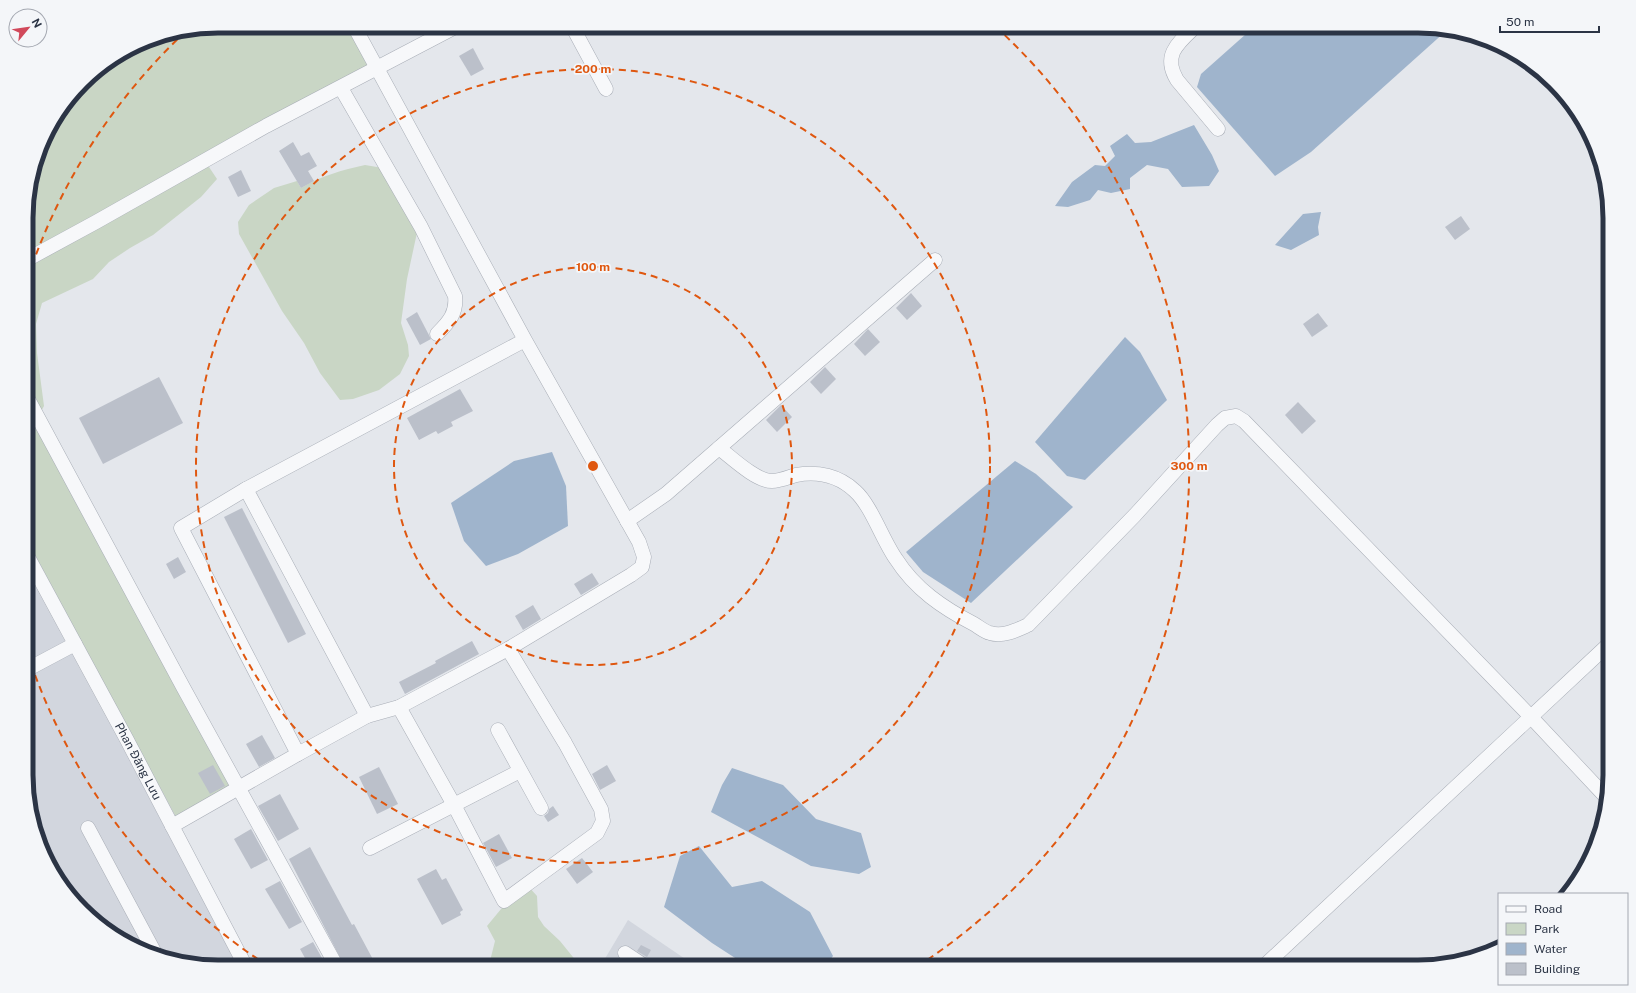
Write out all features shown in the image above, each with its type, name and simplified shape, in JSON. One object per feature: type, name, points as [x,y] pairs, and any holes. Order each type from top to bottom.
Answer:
[{"type":"street","points":[[172,826],[367,716],[399,707],[508,649],[642,567],[644,557],[639,542],[525,340],[358,33]]},
{"type":"street","points":[[33,256],[266,126],[444,33]]},
{"type":"street","points":[[576,33],[606,89]]},
{"type":"street","points":[[1189,33],[1173,50],[1170,61],[1172,71],[1177,80],[1218,129]]},
{"type":"street","points":[[341,88],[421,227],[455,296],[455,310],[452,317],[437,334]]},
{"type":"street","points":[[627,521],[666,494],[934,260]]},
{"type":"street","points":[[298,754],[181,528],[246,490],[525,340]]},
{"type":"street","points":[[33,408],[183,687],[333,960]]},
{"type":"street","points":[[718,448],[759,477],[772,481],[810,474],[829,475],[845,483],[856,492],[865,504],[896,559],[918,587],[958,616],[990,633],[1004,633],[1017,631],[1028,624],[1135,515],[1217,425],[1225,418],[1236,416],[1249,427],[1531,717],[1602,793]]},
{"type":"street","points":[[246,490],[367,716]]},
{"type":"street","name":"Phan Đăng Lưu","points":[[33,566],[242,960]]},
{"type":"street","points":[[33,666],[75,644]]},
{"type":"street","points":[[399,707],[454,805],[504,901],[597,833],[603,821],[600,809],[565,744],[508,649]]},
{"type":"street","points":[[1271,960],[1603,650]]},
{"type":"street","points":[[498,730],[541,808]]},
{"type":"street","points":[[370,848],[520,770]]},
{"type":"street","points":[[88,828],[152,948]]},
{"type":"street","points":[[625,953],[636,960]]},
{"type":"shaded area","points":[[33,582],[234,960],[206,960],[170,954],[136,941],[115,929],[87,906],[64,878],[52,857],[39,823],[33,787]]},
{"type":"shaded area","points":[[628,920],[687,960],[604,960]]},
{"type":"green space","points":[[206,33],[355,33],[373,67],[33,253],[33,206],[39,170],[52,136],[64,115],[87,87],[115,64],[136,52],[170,39]]},
{"type":"green space","points":[[204,165],[209,167],[217,179],[201,197],[153,235],[109,262],[93,279],[42,303],[36,324],[37,353],[44,406],[39,415],[33,403],[33,259]]},
{"type":"green space","points":[[365,165],[383,168],[418,228],[407,279],[401,323],[408,345],[409,356],[400,374],[379,390],[353,399],[340,400],[320,373],[304,343],[282,311],[239,234],[238,222],[249,205],[274,188],[297,181],[301,188],[332,174]]},
{"type":"green space","points":[[33,414],[235,787],[177,819],[33,551]]},
{"type":"green space","points":[[528,886],[537,896],[538,917],[544,926],[560,941],[575,960],[490,960],[495,941],[487,926],[506,903]]},
{"type":"water","points":[[1247,33],[1430,33],[1442,35],[1311,152],[1275,176],[1197,87],[1201,74]]},
{"type":"water","points":[[1194,125],[1212,155],[1219,171],[1209,186],[1182,187],[1168,169],[1147,165],[1130,178],[1130,189],[1111,193],[1098,190],[1090,200],[1068,207],[1055,206],[1072,182],[1095,165],[1105,166],[1115,156],[1110,146],[1127,134],[1135,143],[1151,142]]},
{"type":"water","points":[[1321,212],[1318,227],[1319,235],[1291,250],[1275,245],[1303,214]]},
{"type":"water","points":[[1125,337],[1140,352],[1167,400],[1085,480],[1067,476],[1035,442]]},
{"type":"water","points":[[552,452],[566,486],[568,526],[518,554],[486,566],[464,541],[451,503],[514,461]]},
{"type":"water","points":[[1015,461],[1036,474],[1073,507],[971,603],[923,572],[906,552]]},
{"type":"water","points":[[732,768],[783,785],[816,819],[861,833],[871,867],[859,874],[811,866],[711,812],[722,785]]},
{"type":"water","points":[[699,846],[732,887],[762,881],[810,912],[833,956],[830,960],[738,960],[712,943],[664,907],[680,856]]},
{"type":"building","points":[[473,48],[484,69],[471,76],[459,56]]},
{"type":"building","points":[[293,142],[301,156],[309,152],[317,166],[308,171],[314,181],[301,188],[279,151]]},
{"type":"building","points":[[241,170],[251,191],[238,197],[228,177]]},
{"type":"building","points":[[1461,216],[1470,229],[1455,240],[1445,227]]},
{"type":"building","points":[[911,293],[922,306],[907,320],[896,308]]},
{"type":"building","points":[[417,312],[431,339],[420,345],[406,319]]},
{"type":"building","points":[[1318,313],[1328,326],[1312,337],[1303,324]]},
{"type":"building","points":[[868,329],[880,342],[865,356],[854,344]]},
{"type":"building","points":[[825,367],[836,379],[821,394],[810,382]]},
{"type":"building","points":[[159,377],[183,423],[103,464],[79,418]]},
{"type":"building","points":[[460,389],[473,411],[451,422],[453,426],[438,434],[436,431],[419,440],[407,418]]},
{"type":"building","points":[[1298,402],[1316,421],[1302,434],[1285,415]]},
{"type":"building","points":[[781,405],[792,417],[777,432],[766,420]]},
{"type":"building","points":[[242,508],[306,634],[288,643],[224,517]]},
{"type":"building","points":[[178,557],[186,572],[174,579],[166,564]]},
{"type":"building","points":[[592,573],[599,584],[581,595],[574,584]]},
{"type":"building","points":[[533,605],[541,619],[523,630],[515,616]]},
{"type":"building","points":[[472,641],[479,654],[405,694],[399,682],[436,663],[435,661]]},
{"type":"building","points":[[262,735],[275,758],[259,767],[246,744]]},
{"type":"building","points":[[213,765],[225,786],[210,794],[198,773]]},
{"type":"building","points":[[607,765],[616,781],[600,790],[592,774]]},
{"type":"building","points":[[379,767],[398,804],[377,814],[359,777]]},
{"type":"building","points":[[280,794],[299,829],[278,841],[258,806]]},
{"type":"building","points":[[553,806],[559,815],[548,822],[544,816]]},
{"type":"building","points":[[251,829],[268,860],[251,869],[234,839]]},
{"type":"building","points":[[499,834],[512,858],[496,867],[483,843]]},
{"type":"building","points":[[310,847],[352,925],[354,924],[373,960],[341,960],[289,859]]},
{"type":"building","points":[[582,858],[593,872],[577,884],[566,869]]},
{"type":"building","points":[[436,869],[442,880],[446,878],[463,910],[460,912],[461,915],[442,925],[417,879]]},
{"type":"building","points":[[280,881],[302,922],[289,929],[265,889]]},
{"type":"building","points":[[313,942],[323,960],[306,960],[300,949]]},
{"type":"building","points":[[641,945],[651,950],[647,957],[637,951]]}]
